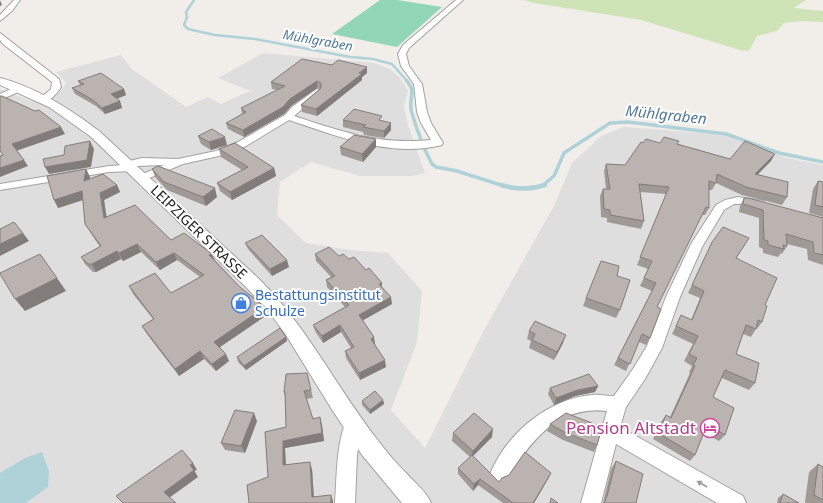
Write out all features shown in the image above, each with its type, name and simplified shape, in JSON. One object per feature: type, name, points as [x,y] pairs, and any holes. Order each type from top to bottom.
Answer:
[{"type":"street","points":[[0,19],[10,10],[17,0]]},
{"type":"street","points":[[288,117],[356,139],[375,143],[396,146],[438,143],[426,123],[422,112],[418,84],[405,66],[402,54],[406,47],[460,0]]},
{"type":"street","points":[[0,35],[6,42],[56,80],[58,85],[56,89],[44,99]]},
{"type":"street","name":"LEIPZIGER STRASSE","points":[[0,81],[44,99],[61,109],[137,168],[278,310],[305,347],[353,425],[389,472],[419,503]]},
{"type":"street","points":[[0,97],[20,88]]},
{"type":"street","points":[[0,187],[110,169],[137,168],[180,162],[219,153],[269,130],[288,117],[295,109],[317,92]]},
{"type":"street","points":[[137,168],[180,162]]},
{"type":"street","points":[[591,503],[618,404],[640,374],[654,348],[673,296],[696,247],[720,208],[730,201],[744,200],[774,208]]},
{"type":"street","points":[[499,474],[524,438],[540,423],[556,414],[576,406],[594,402],[618,404]]},
{"type":"street","points":[[345,503],[348,455],[353,425]]},
{"type":"street","points":[[610,431],[736,503]]},
{"type":"shaded area","points":[[263,53],[375,63],[390,69],[400,78],[408,91],[404,107],[408,125],[425,173],[412,176],[360,176],[311,162],[280,182],[277,215],[306,243],[350,250],[388,253],[422,291],[417,342],[391,410],[425,448],[483,332],[554,206],[572,163],[601,136],[624,127],[704,133],[725,136],[787,158],[823,165],[823,503],[0,503],[0,89],[31,101],[63,88],[66,83],[56,72],[121,55],[132,69],[186,107],[208,97],[221,104],[250,91],[218,78]]},
{"type":"green space","points":[[380,0],[397,0],[442,7],[397,47],[332,34]]},
{"type":"green space","points":[[523,0],[806,0],[794,8],[823,11],[823,22],[803,21],[784,23],[777,31],[757,36],[749,51],[740,50],[641,20]]},
{"type":"water","points":[[42,452],[49,471],[48,487],[26,503],[0,503],[0,473],[25,458]]},
{"type":"building","points":[[302,59],[332,65],[338,60],[367,67],[359,73],[362,74],[316,109],[301,105],[321,88],[321,83],[317,81],[290,99],[283,107],[243,130],[226,123],[246,112],[241,108],[285,86],[271,82]]},
{"type":"building","points":[[101,73],[124,89],[111,94],[120,101],[102,108],[93,100],[72,88],[84,84],[78,81]]},
{"type":"building","points":[[0,96],[35,111],[39,110],[61,127],[12,144],[24,160],[0,168],[0,156],[3,155],[0,151]]},
{"type":"building","points":[[354,109],[382,116],[379,120],[391,123],[384,131],[363,127],[366,125],[343,120]]},
{"type":"building","points":[[212,129],[225,137],[209,142],[198,136]]},
{"type":"building","points":[[354,135],[376,139],[362,154],[340,147]]},
{"type":"building","points":[[664,137],[679,141],[677,144],[730,159],[745,141],[775,154],[755,174],[788,182],[787,197],[746,187],[717,174],[716,183],[709,181],[709,208],[706,207],[657,307],[661,309],[650,338],[642,334],[630,364],[618,358],[656,283],[644,278],[652,261],[640,257],[669,187],[639,184],[644,221],[610,215],[610,210],[604,209],[603,189],[610,189],[606,164],[625,165],[641,142],[643,143],[646,139],[660,143]]},
{"type":"building","points":[[90,141],[87,160],[45,167],[43,159],[64,155],[65,146]]},
{"type":"building","points":[[235,143],[274,168],[230,192],[217,183],[248,167],[219,149]]},
{"type":"building","points":[[158,166],[215,188],[203,197],[164,182],[152,169]]},
{"type":"building","points":[[86,169],[84,181],[103,174],[117,185],[100,193],[104,218],[135,205],[171,240],[184,233],[212,254],[209,255],[240,287],[265,307],[214,342],[226,354],[212,364],[200,351],[175,369],[142,326],[154,319],[129,286],[155,273],[171,293],[204,275],[174,253],[156,262],[137,244],[119,253],[117,251],[92,264],[88,264],[81,257],[101,246],[85,224],[82,191],[54,200],[47,176]]},
{"type":"building","points":[[818,181],[823,182],[823,207],[815,205]]},
{"type":"building","points":[[744,198],[823,218],[823,255],[814,253],[813,242],[786,234],[787,246],[783,245],[784,249],[768,245],[768,241],[764,240],[763,210],[743,204]]},
{"type":"building","points":[[14,222],[23,233],[0,244],[0,229]]},
{"type":"building","points":[[723,227],[749,238],[736,258],[777,278],[765,305],[767,306],[762,322],[758,320],[756,329],[746,325],[736,354],[759,363],[755,383],[725,370],[713,397],[734,408],[725,435],[707,425],[695,455],[658,433],[666,415],[671,418],[695,366],[693,365],[697,358],[689,354],[698,336],[676,326],[681,315],[692,320],[704,291],[692,285],[712,242]]},
{"type":"building","points":[[262,235],[287,260],[270,269],[245,243]]},
{"type":"building","points":[[329,247],[339,256],[343,254],[349,259],[354,257],[366,270],[369,268],[382,283],[379,284],[391,297],[359,315],[374,337],[371,339],[385,360],[359,373],[345,351],[354,347],[340,325],[322,336],[313,325],[349,305],[326,280],[335,276],[315,254]]},
{"type":"building","points":[[40,254],[57,278],[15,299],[0,273]]},
{"type":"building","points":[[601,261],[619,266],[617,276],[630,280],[620,310],[586,298]]},
{"type":"building","points":[[535,321],[566,335],[557,352],[532,340],[535,334],[529,331]]},
{"type":"building","points":[[280,328],[286,337],[244,366],[237,357]]},
{"type":"building","points":[[307,373],[311,390],[304,391],[313,419],[320,417],[322,433],[283,441],[283,465],[310,462],[312,497],[331,495],[331,503],[249,503],[247,485],[268,477],[265,432],[286,427],[284,392],[286,374]]},
{"type":"building","points":[[589,374],[598,386],[578,390],[556,398],[550,388]]},
{"type":"building","points":[[375,391],[383,400],[370,410],[362,401]]},
{"type":"building","points":[[235,410],[254,413],[241,446],[221,443]]},
{"type":"building","points":[[474,413],[493,429],[473,451],[453,433]]},
{"type":"building","points":[[566,413],[602,427],[597,445],[566,433],[550,424]]},
{"type":"building","points":[[182,450],[193,463],[190,465],[194,470],[164,492],[176,503],[123,503],[116,496]]},
{"type":"building","points":[[525,452],[551,473],[533,503],[513,503],[480,479],[474,484],[458,468],[472,455],[499,482],[502,478],[509,475]]},
{"type":"building","points":[[616,461],[643,474],[636,503],[604,503]]},
{"type":"building","points":[[818,464],[823,467],[823,500],[814,495]]},
{"type":"building","points":[[783,494],[799,503],[780,503]]},
{"type":"building","points":[[551,498],[558,503],[550,503]]},
{"type":"waterway","name":"Mühlgraben","points":[[194,0],[186,12],[187,17],[184,25],[188,29],[215,35],[255,39],[350,57],[373,59],[392,64],[407,81]]},
{"type":"waterway","name":"Mühlgraben","points":[[406,80],[412,91],[411,109],[421,140]]},
{"type":"waterway","name":"Mühlgraben","points":[[542,186],[554,176],[564,153],[610,123],[628,122],[726,134],[779,153],[823,162]]},
{"type":"waterway","name":"Mühlgraben","points":[[424,148],[432,164],[436,167],[457,171],[504,186]]},
{"type":"waterway","name":"Mühlgraben","points":[[501,185],[523,189],[542,186]]},
{"type":"place","name":"Bestattungsinstitut Schulze","points":[[241,303]]},
{"type":"place","name":"Pension Altstadt","points":[[710,428]]}]
